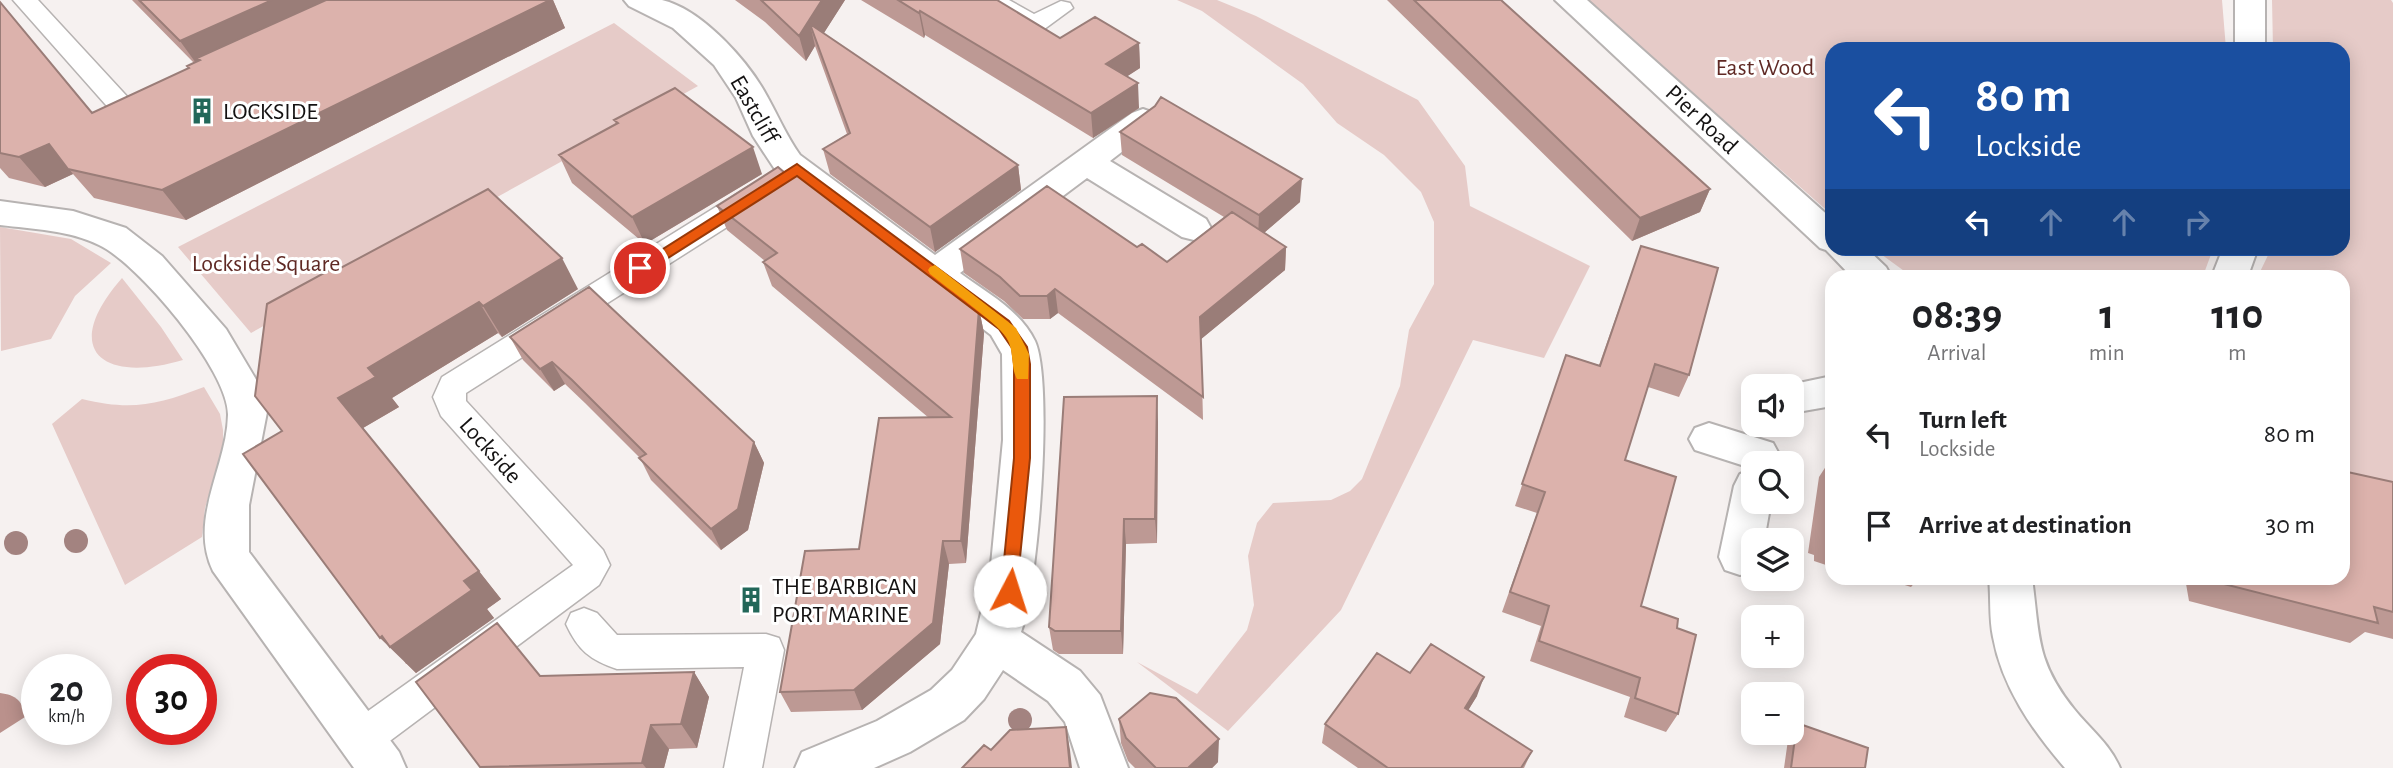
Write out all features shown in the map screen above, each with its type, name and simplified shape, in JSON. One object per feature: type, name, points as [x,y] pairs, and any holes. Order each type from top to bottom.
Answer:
[{"type":"street","name":"Eastcliff","points":[[639,0],[684,22],[725,58],[752,97],[769,136],[788,163],[937,272],[1004,325],[1016,341],[1021,354],[1022,458],[1010,591],[996,640],[971,681],[941,710],[819,768]]},
{"type":"street","name":"Pier Road","points":[[1570,0],[1825,233]]},
{"type":"street","points":[[2250,0],[2250,42]]},
{"type":"street","points":[[937,272],[1143,120]]},
{"type":"street","points":[[1086,162],[1194,228]]},
{"type":"street","name":"Lockside","points":[[0,213],[37,217],[116,237],[144,257],[225,355],[247,405],[245,431],[224,535],[228,558],[371,753]]},
{"type":"street","points":[[1852,256],[1867,270]]},
{"type":"street","points":[[1804,396],[1825,392]]},
{"type":"street","points":[[1709,439],[1742,451]]},
{"type":"street","points":[[1740,557],[1748,514]]},
{"type":"street","points":[[2011,585],[2015,639],[2033,688],[2056,726],[2096,768]]},
{"type":"street","points":[[996,640],[1065,686],[1084,710],[1104,768]]},
{"type":"lane","points":[[992,0],[1034,25],[1061,8]]},
{"type":"lane","points":[[24,10],[130,116],[170,97]]},
{"type":"lane","name":"Lockside","points":[[371,753],[587,574],[593,565],[452,407],[449,397],[453,386],[797,169]]},
{"type":"lane","points":[[584,624],[604,648],[617,652],[766,650],[743,768]]},
{"type":"green space","points":[[1177,0],[1217,0],[1256,16],[1418,100],[1465,166],[1470,206],[1590,266],[1544,358],[1473,340],[1341,610],[1228,731],[1137,662],[1197,694],[1247,630],[1254,605],[1248,556],[1257,523],[1273,503],[1331,500],[1350,491],[1362,479],[1400,386],[1409,330],[1434,284],[1434,222],[1421,192],[1384,155],[1337,123],[1303,84],[1202,11]]},
{"type":"green space","name":"East Wood","points":[[1587,0],[2222,0],[2225,42],[1825,42],[1825,209]]},
{"type":"green space","points":[[2272,0],[2391,0],[2393,3],[2393,483],[2350,472],[2350,270],[2261,270],[2268,256],[2350,256],[2350,42],[2273,42]]},
{"type":"green space","name":"Lockside Square","points":[[614,23],[698,86],[251,333],[178,247]]},
{"type":"green space","points":[[0,227],[71,239],[111,263],[75,296],[51,339],[1,351]]},
{"type":"green space","points":[[1884,256],[2210,256],[2205,270],[1903,270]]},
{"type":"green space","points":[[122,278],[183,360],[155,366],[130,367],[111,364],[98,355],[92,342],[94,325],[103,303]]},
{"type":"green space","points":[[204,387],[220,414],[223,448],[205,508],[202,537],[125,585],[52,424],[82,399],[115,405],[144,404]]},
{"type":"shaded area","points":[[0,693],[18,700],[21,705],[21,720],[0,733]]},
{"type":"building","points":[[139,0],[272,0],[180,41]]},
{"type":"building","points":[[326,0],[550,0],[162,190],[68,169],[49,144],[19,157],[0,153],[0,2],[92,113],[189,68],[187,66],[200,60],[197,58]]},
{"type":"building","points":[[761,0],[822,0],[799,36]]},
{"type":"building","points":[[898,0],[997,0],[1060,38],[1095,17],[1139,43],[1106,64],[1138,83],[1091,113]]},
{"type":"building","points":[[1414,0],[1501,0],[1710,189],[1640,218]]},
{"type":"building","points":[[810,24],[1018,165],[930,227],[823,149],[850,133]]},
{"type":"building","points":[[675,88],[753,147],[632,217],[559,155],[618,123],[614,120]]},
{"type":"building","points":[[1161,97],[1302,179],[1259,215],[1120,132],[1155,106]]},
{"type":"building","points":[[778,167],[785,173],[793,168],[979,309],[961,541],[943,541],[933,623],[854,690],[780,692],[805,551],[859,549],[879,418],[951,417],[763,262],[777,253],[717,206]]},
{"type":"building","points":[[1047,186],[1137,247],[1142,244],[1167,262],[1232,212],[1286,247],[1200,317],[1203,397],[1055,289],[1047,296],[1020,296],[1000,277],[960,249]]},
{"type":"building","points":[[488,189],[562,258],[483,306],[479,302],[368,368],[376,377],[338,398],[479,571],[464,581],[472,590],[390,647],[382,636],[380,638],[243,454],[282,431],[255,396],[267,304],[335,267],[337,270]]},
{"type":"building","points":[[1641,246],[1718,268],[1689,375],[1655,364],[1625,460],[1676,477],[1641,606],[1678,619],[1677,628],[1696,635],[1678,714],[1635,698],[1640,678],[1539,641],[1549,606],[1510,592],[1545,492],[1522,484],[1566,355],[1600,366]]},
{"type":"building","points":[[589,287],[754,442],[738,509],[711,529],[639,458],[646,454],[572,380],[552,362],[540,369],[510,337]]},
{"type":"building","points":[[1157,396],[1155,519],[1124,519],[1121,631],[1055,631],[1049,627],[1064,397]]},
{"type":"building","points":[[2350,473],[2393,482],[2393,612],[2374,607],[2378,623],[2228,585],[2350,585]]},
{"type":"building","points":[[497,623],[540,676],[694,672],[681,724],[651,725],[642,763],[480,767],[416,682]]},
{"type":"building","points":[[1431,644],[1484,677],[1465,708],[1532,751],[1521,768],[1388,768],[1325,724],[1377,653],[1410,673]]},
{"type":"building","points":[[1150,693],[1176,698],[1219,739],[1188,768],[1156,768],[1126,738],[1119,719]]},
{"type":"building","points":[[1804,725],[1868,748],[1865,768],[1791,768],[1794,745],[1804,745]]},
{"type":"building","points":[[1066,727],[1070,768],[962,768],[984,745],[991,750],[1010,730]]},
{"type":"slow traffic","points":[[935,270],[1011,332],[1021,354],[1022,375]]},
{"type":"place","name":"LOCKSIDE","points":[[202,111]]},
{"type":"place","name":"THE BARBICAN PORT MARINE","points":[[751,600]]},
{"type":"route","points":[[640,268],[797,169],[1004,325],[1019,347],[1022,364],[1022,458],[1010,591]]}]
